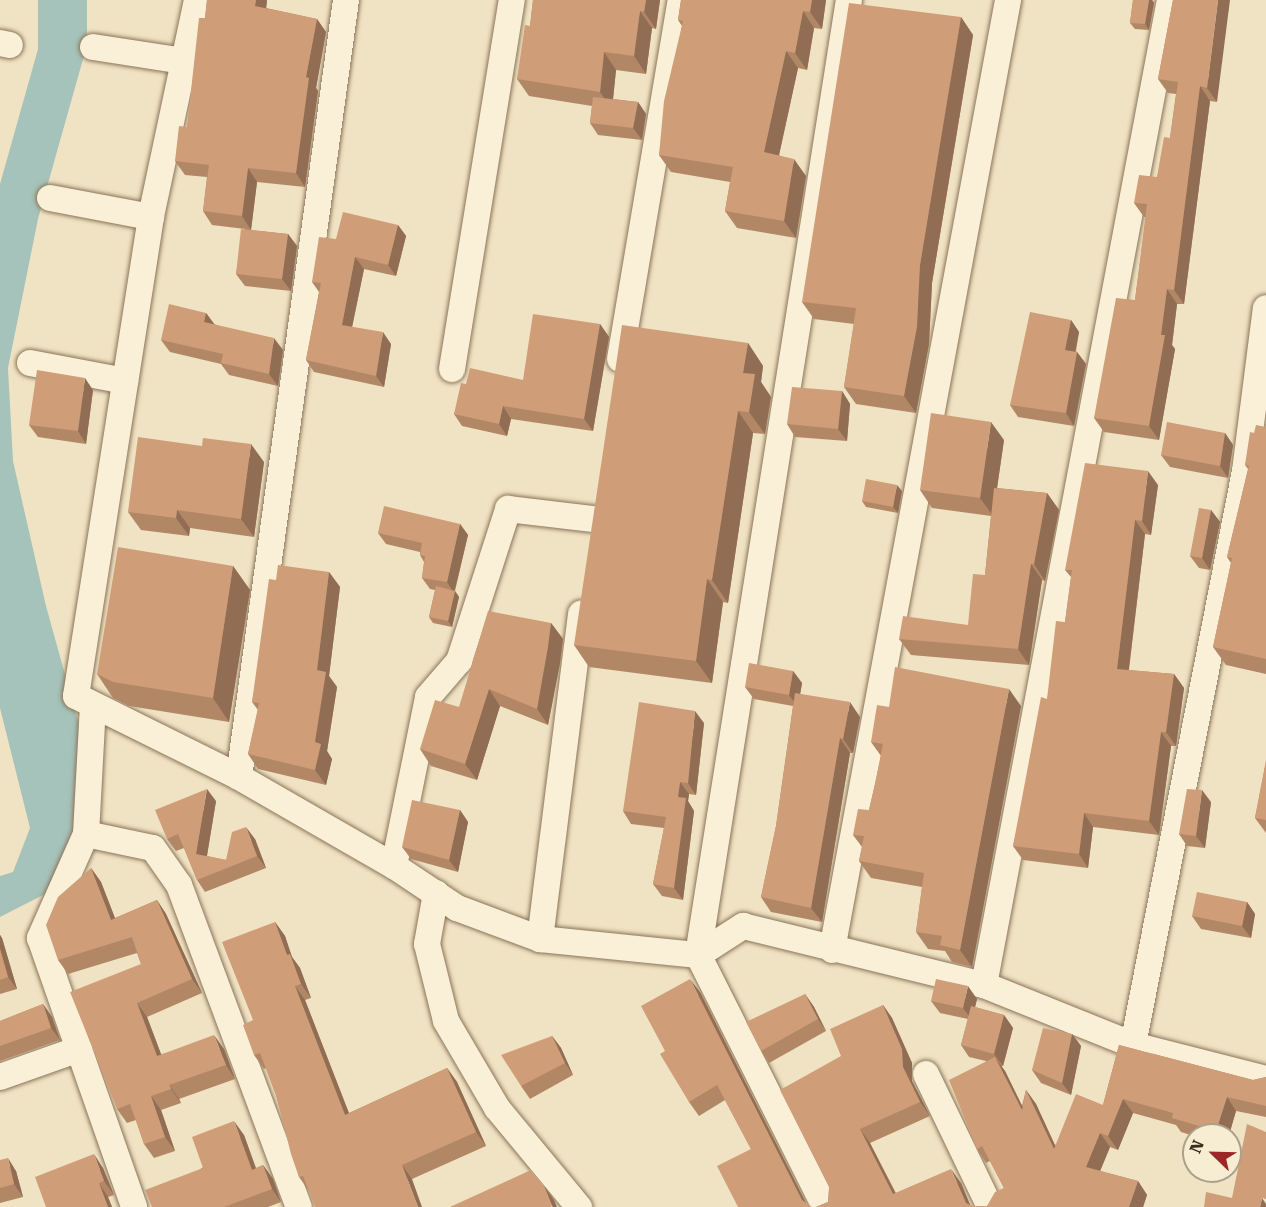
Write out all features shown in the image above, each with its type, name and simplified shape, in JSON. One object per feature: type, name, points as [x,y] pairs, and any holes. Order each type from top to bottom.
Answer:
[{"type":"street","points":[[197,0],[151,217],[76,696],[239,777],[394,866],[457,908],[540,939],[698,955],[743,926],[832,950],[984,985],[1133,1045],[1266,1079]]},
{"type":"street","points":[[239,777],[346,0]]},
{"type":"street","points":[[452,369],[512,0]]},
{"type":"street","points":[[615,389],[681,0]]},
{"type":"street","points":[[825,1207],[698,955],[849,0]]},
{"type":"street","points":[[832,950],[1008,0]]},
{"type":"street","points":[[984,985],[1170,0]]},
{"type":"street","points":[[93,47],[183,61]]},
{"type":"street","points":[[50,198],[151,217]]},
{"type":"street","points":[[1133,1045],[1245,471],[1266,308]]},
{"type":"street","points":[[30,363],[125,381]]},
{"type":"street","points":[[394,866],[428,697],[459,661],[508,509],[593,519]]},
{"type":"street","points":[[540,939],[584,589]]},
{"type":"street","points":[[93,705],[86,834],[40,938],[134,1207]]},
{"type":"street","points":[[86,834],[153,848],[178,885],[299,1207]]},
{"type":"street","points":[[436,893],[427,944],[446,1021],[497,1108],[579,1207]]},
{"type":"street","points":[[0,1077],[79,1049]]},
{"type":"street","points":[[926,1074],[990,1207]]},
{"type":"water","points":[[38,0],[87,0],[87,45],[38,219],[8,368],[13,461],[46,606],[84,743],[84,813],[47,893],[0,917],[0,876],[13,872],[30,828],[0,708],[0,184],[38,49]]},
{"type":"building","points":[[207,0],[256,0],[255,6],[317,19],[306,77],[309,78],[296,173],[248,168],[242,216],[203,211],[209,165],[175,161],[179,126],[187,127],[199,18],[205,18]]},
{"type":"building","points":[[533,0],[646,0],[644,12],[640,11],[634,56],[604,52],[600,92],[517,79],[525,25],[530,26]]},
{"type":"building","points":[[681,0],[812,0],[810,12],[803,11],[795,53],[786,51],[764,152],[794,159],[784,221],[725,211],[733,167],[659,155],[664,101],[683,21],[678,20]]},
{"type":"building","points":[[1133,0],[1149,0],[1145,24],[1130,23]]},
{"type":"building","points":[[1173,0],[1218,0],[1207,88],[1200,86],[1174,290],[1167,289],[1161,335],[1165,335],[1149,426],[1094,418],[1116,298],[1135,300],[1147,204],[1134,203],[1139,175],[1157,177],[1164,137],[1170,138],[1178,82],[1158,79]]},
{"type":"building","points":[[849,3],[961,17],[920,265],[917,327],[904,396],[844,387],[856,308],[802,302]]},
{"type":"building","points":[[593,97],[638,102],[633,128],[590,123]]},
{"type":"building","points":[[343,212],[398,225],[388,265],[355,257],[342,325],[383,332],[376,376],[306,360],[321,283],[312,282],[319,237],[336,239]]},
{"type":"building","points":[[241,229],[288,234],[282,279],[236,274]]},
{"type":"building","points":[[169,304],[206,313],[204,322],[274,338],[269,374],[221,363],[223,354],[161,340]]},
{"type":"building","points":[[1030,312],[1071,320],[1065,350],[1077,352],[1066,413],[1010,405]]},
{"type":"building","points":[[533,314],[600,324],[584,419],[503,406],[499,424],[454,414],[461,383],[466,384],[470,368],[523,380]]},
{"type":"building","points":[[622,325],[748,343],[743,373],[755,374],[749,412],[738,411],[712,580],[707,579],[696,661],[574,645]]},
{"type":"building","points":[[37,370],[85,378],[78,431],[29,425]]},
{"type":"building","points":[[792,387],[842,391],[838,429],[787,424]]},
{"type":"building","points":[[931,413],[991,422],[980,498],[920,490]]},
{"type":"building","points":[[1167,422],[1225,433],[1220,466],[1161,455]]},
{"type":"building","points":[[1256,425],[1266,427],[1266,659],[1213,647],[1232,558],[1227,557],[1249,466],[1245,465],[1250,432],[1254,433]]},
{"type":"building","points":[[138,437],[202,446],[203,438],[251,444],[241,519],[177,510],[176,518],[128,512]]},
{"type":"building","points":[[1085,463],[1148,471],[1142,521],[1135,520],[1117,669],[1174,674],[1166,732],[1161,732],[1149,821],[1084,813],[1079,854],[1013,846],[1041,697],[1047,699],[1056,621],[1065,622],[1072,570],[1065,570]]},
{"type":"building","points":[[866,479],[897,485],[893,507],[862,501]]},
{"type":"building","points":[[994,488],[1047,493],[1034,564],[1031,564],[1018,649],[899,639],[903,616],[968,625],[973,574],[985,575]]},
{"type":"building","points":[[384,506],[460,524],[447,582],[422,578],[425,556],[420,555],[422,543],[378,533]]},
{"type":"building","points":[[1199,508],[1211,510],[1202,558],[1190,556]]},
{"type":"building","points":[[118,547],[233,566],[213,698],[113,682],[97,674]]},
{"type":"building","points":[[278,565],[329,572],[317,670],[326,672],[315,742],[321,744],[315,770],[248,754],[259,703],[252,702],[269,579],[276,580]]},
{"type":"building","points":[[436,586],[455,591],[448,621],[429,617]]},
{"type":"building","points":[[488,611],[551,623],[548,647],[537,709],[489,689],[465,764],[420,749],[435,700],[459,707]]},
{"type":"building","points":[[749,663],[793,671],[789,695],[745,687]]},
{"type":"building","points":[[895,667],[1009,689],[960,950],[940,945],[942,936],[916,932],[924,873],[859,861],[864,836],[853,835],[858,809],[869,810],[883,744],[871,742],[877,705],[889,707]]},
{"type":"building","points":[[795,693],[850,702],[843,739],[840,738],[811,908],[761,897],[776,826]]},
{"type":"building","points":[[639,702],[695,711],[688,783],[680,782],[678,797],[686,798],[674,888],[653,884],[666,817],[623,811]]},
{"type":"building","points":[[1266,761],[1266,820],[1255,818]]},
{"type":"building","points":[[207,789],[196,854],[226,860],[232,832],[246,827],[257,856],[197,880],[178,834],[167,839],[155,810]]},
{"type":"building","points":[[1187,789],[1202,790],[1196,836],[1179,834]]},
{"type":"building","points":[[412,800],[460,810],[449,860],[402,847]]},
{"type":"building","points":[[91,868],[111,920],[157,900],[192,979],[137,1003],[157,1056],[214,1035],[226,1065],[169,1085],[171,1089],[151,1096],[165,1137],[144,1144],[130,1104],[117,1109],[70,992],[141,964],[132,937],[58,960],[46,925],[58,897]]},
{"type":"building","points":[[1197,892],[1247,902],[1242,926],[1192,916]]},
{"type":"building","points":[[275,922],[301,984],[295,986],[345,1115],[447,1068],[476,1132],[402,1165],[418,1207],[315,1207],[303,1176],[299,1177],[276,1095],[260,1053],[254,1055],[243,1025],[253,1020],[222,942]]},
{"type":"building","points":[[0,949],[8,977],[0,980]]},
{"type":"building","points":[[690,979],[802,1200],[812,1207],[738,1207],[717,1166],[751,1149],[717,1085],[689,1102],[660,1054],[665,1051],[641,1006]]},
{"type":"building","points":[[936,979],[968,986],[963,1008],[931,1001]]},
{"type":"building","points":[[805,994],[818,1019],[761,1051],[746,1022]]},
{"type":"building","points":[[43,1004],[51,1028],[0,1046],[0,1021]]},
{"type":"building","points":[[883,1005],[902,1049],[903,1067],[920,1102],[860,1129],[893,1194],[951,1169],[966,1203],[972,1206],[987,1206],[995,1192],[1004,1188],[982,1146],[977,1149],[949,1080],[995,1057],[1022,1110],[1026,1090],[1054,1149],[1076,1094],[1103,1105],[1119,1045],[1253,1080],[1266,1077],[1266,1106],[1227,1097],[1219,1123],[1189,1123],[1172,1118],[1173,1113],[1123,1099],[1108,1136],[1100,1133],[1086,1167],[1138,1181],[1129,1207],[816,1207],[828,1202],[829,1187],[780,1090],[841,1056],[830,1029]]},
{"type":"building","points":[[971,1006],[1004,1015],[994,1054],[961,1045]]},
{"type":"building","points":[[1043,1028],[1072,1034],[1062,1083],[1032,1070]]},
{"type":"building","points":[[552,1036],[565,1063],[521,1086],[501,1055]]},
{"type":"building","points":[[234,1121],[252,1170],[263,1165],[272,1189],[224,1207],[152,1207],[145,1190],[203,1168],[192,1137]]},
{"type":"building","points":[[1247,1124],[1266,1132],[1266,1199],[1262,1198],[1260,1207],[1204,1207],[1206,1192],[1232,1198],[1235,1183],[1242,1183],[1242,1149]]},
{"type":"building","points":[[94,1154],[104,1181],[99,1183],[108,1207],[46,1207],[35,1177]]},
{"type":"building","points":[[8,1158],[14,1184],[0,1188],[0,1160]]},
{"type":"building","points":[[531,1170],[544,1186],[552,1206],[450,1207]]}]
